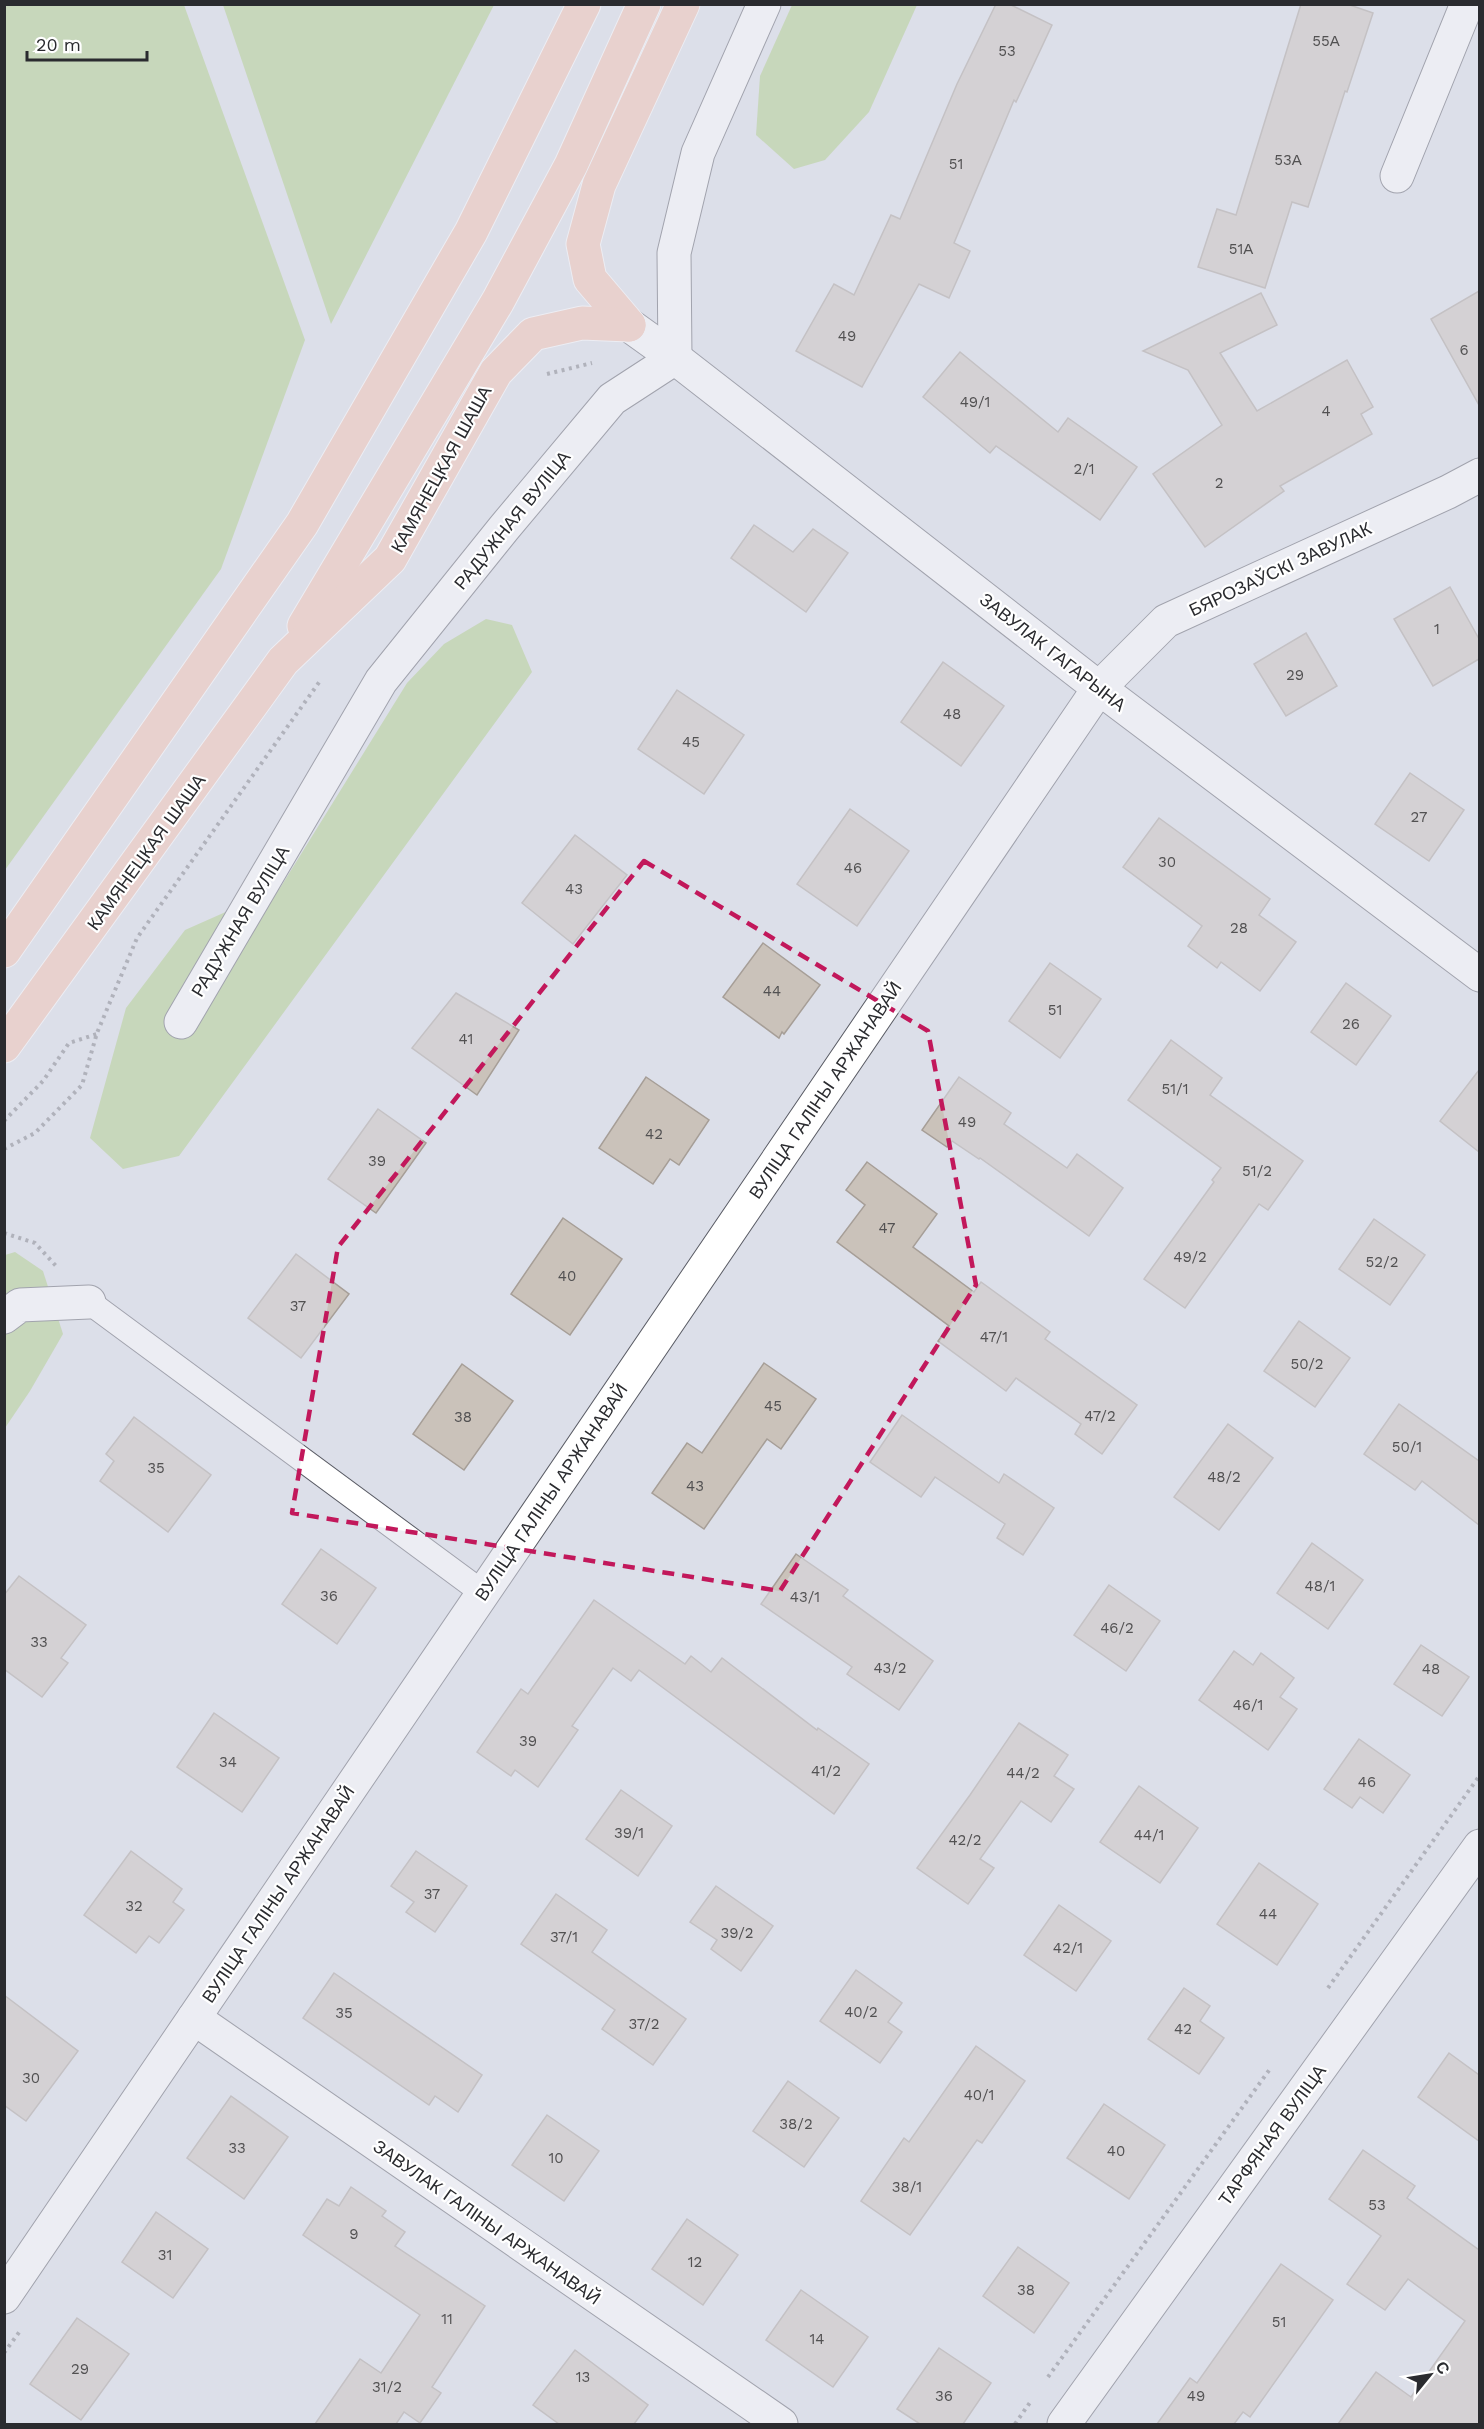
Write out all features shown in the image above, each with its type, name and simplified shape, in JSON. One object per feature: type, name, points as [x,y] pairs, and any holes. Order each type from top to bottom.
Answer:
[{"type":"main road","points":[[4,951],[302,524],[471,232],[584,4]]},
{"type":"main road","points":[[283,662],[498,301],[571,165],[644,4]]},
{"type":"main road","points":[[629,325],[590,279],[583,244],[599,185],[683,4]]},
{"type":"main road","name":"КАМЯНЕЦКАЯ ШАША","points":[[4,1046],[283,662],[390,559],[496,372],[533,334],[582,323],[629,325]]},
{"type":"street","points":[[675,358],[674,253],[698,153],[764,4]]},
{"type":"street","points":[[1397,176],[1467,4]]},
{"type":"street","name":"ЗАВУЛАК ГАГАРЫНА","points":[[629,325],[675,358],[1099,688],[1479,975]]},
{"type":"street","name":"РАДУЖНАЯ ВУЛІЦА","points":[[181,1022],[381,681],[504,528],[612,399],[675,358]]},
{"type":"street","name":"БЯРОЗАЎСКІ ЗАВУЛАК","points":[[1099,688],[1166,621],[1437,497],[1479,475]]},
{"type":"street","name":"ВУЛІЦА ГАЛІНЫ АРЖАНАВАЙ","points":[[4,2297],[1099,688]]},
{"type":"street","points":[[4,1317],[20,1305],[89,1302]]},
{"type":"street","name":"ТАРФЯНАЯ ВУЛІЦА","points":[[1064,2424],[1479,1845]]},
{"type":"street","name":"ЗАВУЛАК ГАЛІНЫ АРЖАНАВАЙ","points":[[194,2018],[781,2424]]},
{"type":"lane","points":[[89,1302],[483,1593]]},
{"type":"path","points":[[4,1121],[43,1081],[69,1043],[98,1034]]},
{"type":"path","points":[[4,1233],[35,1243]]},
{"type":"path","points":[[1321,1998],[1479,1775]]},
{"type":"path","points":[[1041,2386],[1273,2064]]},
{"type":"path","points":[[1015,2424],[1035,2396]]},
{"type":"highlighted area","points":[[644,861],[928,1031],[976,1285],[780,1591],[292,1513],[338,1247]]},
{"type":"green space","points":[[5,4],[184,5],[305,340],[221,569],[5,870]]},
{"type":"green space","points":[[223,5],[494,5],[331,324]]},
{"type":"green space","points":[[792,5],[917,5],[869,112],[825,160],[794,169],[756,135],[760,76]]},
{"type":"green space","points":[[486,619],[512,625],[532,672],[179,1156],[123,1169],[90,1138],[126,1008],[185,930],[280,888],[407,683],[444,644]]},
{"type":"green space","points":[[15,1252],[43,1271],[63,1334],[30,1391],[5,1428],[5,1255]]},
{"type":"building","points":[[996,4],[1009,4],[1052,25],[1016,102],[1014,100],[954,243],[970,251],[949,298],[919,284],[862,387],[796,351],[834,284],[854,295],[891,215],[900,219],[957,84]]},
{"type":"building","points":[[1301,4],[1347,4],[1373,13],[1308,207],[1292,202],[1265,288],[1198,267],[1217,209],[1236,215]]},
{"type":"building","points":[[1479,291],[1479,405],[1431,319]]},
{"type":"building","points":[[1261,293],[1277,325],[1220,353],[1257,411],[1347,360],[1373,407],[1361,414],[1372,434],[1280,486],[1284,491],[1205,547],[1153,474],[1222,425],[1188,370],[1143,351]]},
{"type":"building","points":[[960,352],[1058,432],[1068,418],[1137,467],[1100,520],[996,446],[990,453],[923,397]]},
{"type":"building","points":[[754,525],[793,552],[813,529],[848,553],[806,612],[731,558]]},
{"type":"building","points":[[1450,587],[1479,639],[1479,659],[1433,686],[1394,619]]},
{"type":"building","points":[[1306,633],[1337,686],[1286,716],[1254,664]]},
{"type":"building","points":[[943,662],[1004,706],[961,766],[901,722]]},
{"type":"building","points":[[677,690],[744,735],[704,794],[638,749]]},
{"type":"building","points":[[1410,773],[1464,810],[1429,861],[1375,824]]},
{"type":"building","points":[[850,809],[909,851],[857,926],[797,884]]},
{"type":"building","points":[[1159,818],[1270,899],[1259,915],[1296,942],[1260,991],[1221,962],[1217,968],[1188,946],[1202,926],[1123,867]]},
{"type":"building","points":[[575,835],[627,875],[573,944],[522,903]]},
{"type":"building","points":[[763,943],[820,985],[779,1038],[723,997]]},
{"type":"building","points":[[1050,963],[1101,999],[1060,1058],[1009,1021]]},
{"type":"building","points":[[1346,983],[1391,1016],[1356,1065],[1311,1032]]},
{"type":"building","points":[[456,993],[519,1030],[477,1095],[412,1048]]},
{"type":"building","points":[[1171,1040],[1222,1078],[1210,1095],[1303,1161],[1268,1210],[1259,1204],[1185,1308],[1144,1279],[1214,1182],[1212,1180],[1221,1168],[1128,1100]]},
{"type":"building","points":[[1479,1070],[1479,1152],[1440,1121]]},
{"type":"building","points":[[646,1077],[709,1120],[679,1165],[670,1159],[653,1184],[599,1148]]},
{"type":"building","points":[[959,1077],[1011,1113],[1004,1124],[1067,1168],[1077,1154],[1123,1188],[1089,1236],[980,1158],[952,1141],[947,1147],[922,1130]]},
{"type":"building","points":[[378,1109],[426,1143],[376,1213],[328,1179]]},
{"type":"building","points":[[867,1162],[937,1214],[913,1247],[974,1292],[981,1282],[1050,1332],[1045,1339],[1137,1405],[1102,1454],[1075,1434],[1081,1424],[1016,1378],[1006,1391],[938,1341],[949,1326],[837,1242],[865,1205],[846,1190]]},
{"type":"building","points":[[563,1218],[622,1259],[570,1335],[511,1294]]},
{"type":"building","points":[[1374,1219],[1425,1255],[1390,1305],[1339,1269]]},
{"type":"building","points":[[296,1254],[349,1294],[301,1358],[248,1318]]},
{"type":"building","points":[[1299,1321],[1350,1358],[1315,1407],[1264,1371]]},
{"type":"building","points":[[764,1363],[816,1399],[781,1449],[767,1439],[704,1529],[652,1493],[687,1443],[702,1453]]},
{"type":"building","points":[[462,1364],[513,1401],[464,1470],[413,1434]]},
{"type":"building","points":[[1399,1404],[1479,1461],[1479,1525],[1422,1481],[1415,1490],[1364,1454]]},
{"type":"building","points":[[902,1415],[999,1483],[1004,1474],[1054,1508],[1023,1555],[997,1538],[1005,1524],[935,1477],[921,1497],[870,1462]]},
{"type":"building","points":[[134,1417],[211,1475],[168,1532],[100,1481],[114,1461],[106,1454]]},
{"type":"building","points":[[1228,1424],[1273,1458],[1219,1530],[1174,1497]]},
{"type":"building","points":[[1312,1543],[1363,1580],[1328,1629],[1277,1593]]},
{"type":"building","points":[[321,1549],[376,1588],[337,1644],[282,1604]]},
{"type":"building","points":[[796,1554],[848,1590],[843,1596],[933,1661],[899,1710],[847,1674],[852,1667],[761,1604]]},
{"type":"building","points":[[19,1576],[86,1625],[61,1658],[68,1663],[42,1697],[4,1669],[4,1595]]},
{"type":"building","points":[[1109,1585],[1160,1621],[1126,1671],[1074,1635]]},
{"type":"building","points":[[594,1600],[685,1664],[691,1656],[711,1672],[722,1658],[817,1730],[818,1728],[869,1764],[834,1814],[639,1670],[631,1681],[613,1668],[572,1726],[578,1730],[538,1787],[515,1770],[511,1776],[477,1752],[521,1689],[528,1694]]},
{"type":"building","points":[[1421,1645],[1469,1677],[1442,1716],[1394,1684]]},
{"type":"building","points":[[1234,1651],[1253,1665],[1261,1653],[1294,1678],[1280,1697],[1297,1709],[1268,1750],[1199,1700]]},
{"type":"building","points":[[214,1713],[279,1758],[242,1812],[177,1767]]},
{"type":"building","points":[[1019,1723],[1068,1755],[1054,1776],[1074,1789],[1051,1822],[1021,1801],[980,1859],[994,1868],[968,1904],[917,1868]]},
{"type":"building","points":[[1359,1739],[1410,1775],[1383,1813],[1360,1797],[1352,1808],[1324,1789]]},
{"type":"building","points":[[1139,1786],[1198,1828],[1160,1883],[1100,1842]]},
{"type":"building","points":[[621,1790],[672,1826],[638,1876],[586,1839]]},
{"type":"building","points":[[131,1851],[182,1889],[173,1902],[184,1910],[159,1943],[149,1936],[136,1953],[84,1915]]},
{"type":"building","points":[[416,1851],[467,1886],[435,1932],[406,1912],[414,1902],[391,1886]]},
{"type":"building","points":[[1259,1863],[1318,1904],[1277,1965],[1217,1924]]},
{"type":"building","points":[[716,1886],[773,1926],[741,1971],[711,1949],[717,1940],[690,1922]]},
{"type":"building","points":[[556,1894],[607,1930],[592,1952],[686,2019],[653,2065],[602,2029],[615,2010],[521,1944]]},
{"type":"building","points":[[1059,1905],[1111,1941],[1076,1991],[1024,1955]]},
{"type":"building","points":[[856,1970],[902,2003],[888,2022],[902,2032],[880,2063],[820,2021]]},
{"type":"building","points":[[334,1973],[482,2075],[458,2112],[435,2096],[429,2105],[303,2018]]},
{"type":"building","points":[[1184,1988],[1210,2006],[1200,2021],[1224,2038],[1199,2074],[1148,2039]]},
{"type":"building","points":[[4,1995],[78,2051],[26,2121],[4,2105]]},
{"type":"building","points":[[976,2046],[1025,2081],[982,2143],[977,2140],[910,2235],[861,2201],[904,2138],[909,2142]]},
{"type":"building","points":[[1449,2053],[1479,2075],[1479,2141],[1418,2097]]},
{"type":"building","points":[[788,2081],[839,2118],[804,2167],[753,2131]]},
{"type":"building","points":[[231,2096],[288,2137],[244,2199],[187,2158]]},
{"type":"building","points":[[1104,2104],[1165,2145],[1129,2199],[1067,2158]]},
{"type":"building","points":[[547,2115],[599,2151],[564,2201],[512,2165]]},
{"type":"building","points":[[1363,2150],[1415,2186],[1407,2198],[1479,2250],[1479,2424],[1338,2424],[1376,2372],[1411,2397],[1465,2321],[1408,2279],[1385,2310],[1347,2284],[1381,2236],[1329,2199]]},
{"type":"building","points":[[351,2187],[386,2211],[382,2216],[405,2232],[395,2246],[485,2306],[432,2387],[441,2393],[420,2423],[404,2412],[396,2424],[315,2424],[360,2359],[381,2373],[420,2315],[303,2235],[327,2199],[339,2206]]},
{"type":"building","points":[[156,2212],[208,2249],[173,2298],[122,2262]]},
{"type":"building","points":[[687,2219],[738,2255],[703,2305],[652,2269]]},
{"type":"building","points":[[1018,2247],[1069,2283],[1034,2333],[983,2296]]},
{"type":"building","points":[[1281,2264],[1333,2300],[1250,2417],[1243,2412],[1234,2424],[1157,2424],[1190,2378],[1197,2383]]},
{"type":"building","points":[[801,2290],[868,2337],[833,2387],[766,2340]]},
{"type":"building","points":[[77,2318],[129,2354],[81,2420],[30,2384]]},
{"type":"building","points":[[939,2348],[991,2383],[963,2424],[920,2424],[897,2409]]},
{"type":"building","points":[[575,2350],[648,2405],[634,2424],[559,2424],[533,2405]]}]
